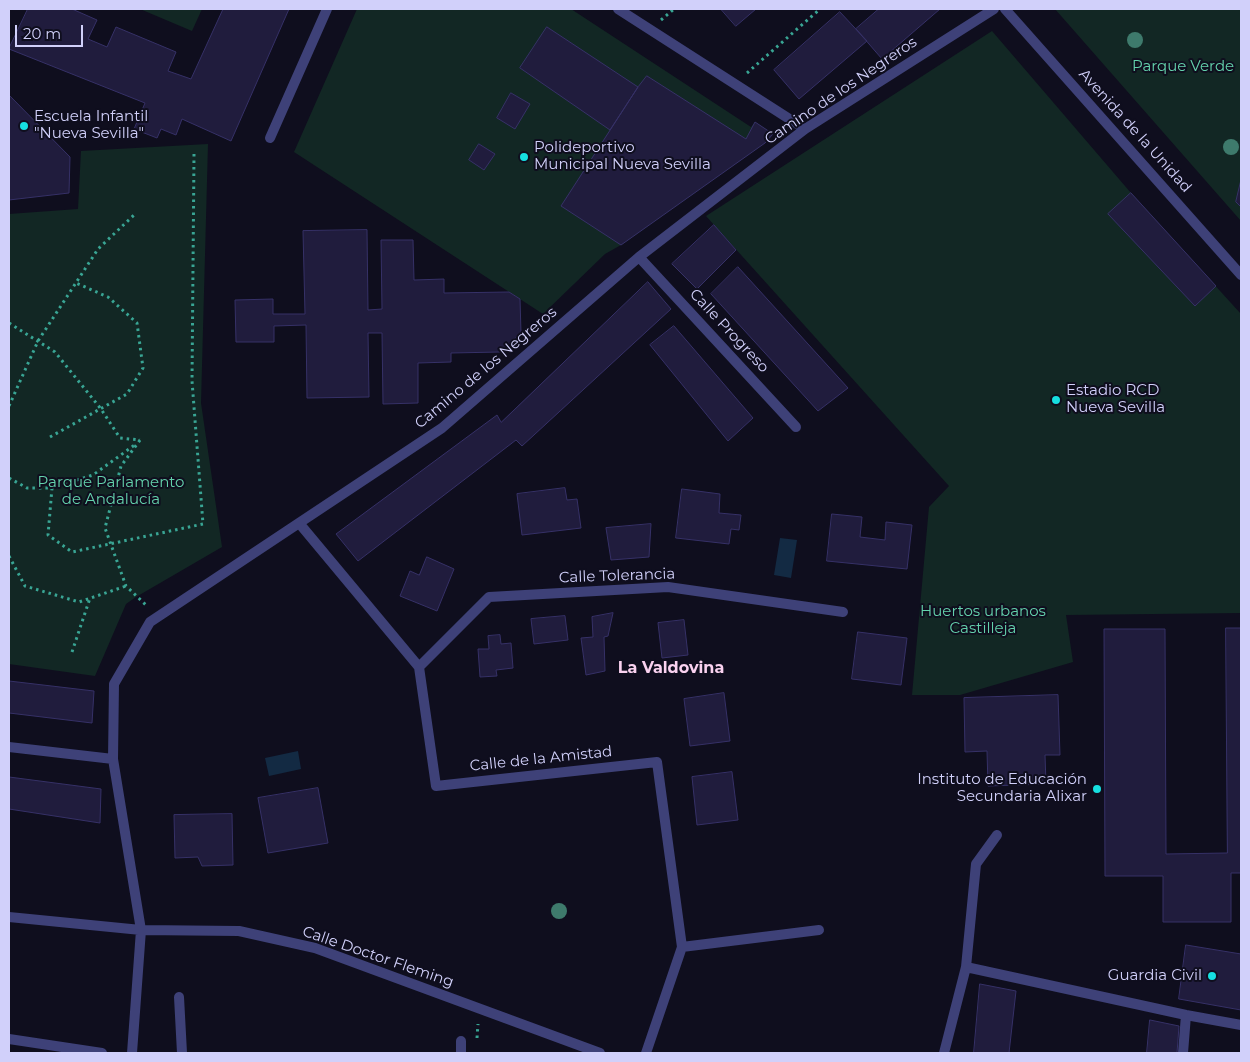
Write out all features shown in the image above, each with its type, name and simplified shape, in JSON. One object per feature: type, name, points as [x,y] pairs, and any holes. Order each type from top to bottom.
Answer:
[{"type":"street","points":[[270,138],[327,9]]},
{"type":"street","points":[[618,9],[805,130]]},
{"type":"street","name":"Camino de los Negreros","points":[[141,930],[113,759],[114,684],[150,622],[442,428],[639,256],[805,130],[994,9]]},
{"type":"street","name":"Avenida de la Unidad","points":[[1005,9],[1241,275]]},
{"type":"street","name":"Calle Progreso","points":[[639,256],[796,427]]},
{"type":"street","points":[[299,523],[419,667]]},
{"type":"street","name":"Calle Tolerancia","points":[[419,667],[489,597],[668,587],[843,612]]},
{"type":"street","name":"Calle de la Amistad","points":[[419,667],[436,786],[657,762],[682,947],[646,1053]]},
{"type":"street","points":[[9,747],[113,759]]},
{"type":"street","points":[[944,1053],[966,966],[976,864],[997,835]]},
{"type":"street","name":"Calle Doctor Fleming","points":[[9,917],[141,930],[240,930],[315,948],[600,1053]]},
{"type":"street","points":[[132,1053],[141,930]]},
{"type":"street","points":[[682,947],[819,930]]},
{"type":"street","points":[[966,966],[1186,1015],[1241,1025]]},
{"type":"street","points":[[179,997],[182,1053]]},
{"type":"street","points":[[1182,1053],[1186,1015]]},
{"type":"street","points":[[9,1039],[102,1053]]},
{"type":"street","points":[[460,1041],[461,1053]]},
{"type":"path","points":[[735,84],[820,9]]},
{"type":"path","points":[[52,488],[48,535],[72,552],[203,524],[192,381],[194,154]]},
{"type":"path","points":[[9,406],[38,341],[98,249],[134,215]]},
{"type":"path","points":[[50,438],[128,394],[143,368],[137,323],[108,297],[76,283]]},
{"type":"path","points":[[9,323],[55,352],[101,409],[120,438],[140,440]]},
{"type":"path","points":[[140,440],[121,466],[105,528],[126,586],[159,616]]},
{"type":"path","points":[[9,478],[28,488],[52,488],[93,475],[140,440]]},
{"type":"path","points":[[9,556],[25,586],[79,602],[126,586]]},
{"type":"path","points":[[72,652],[90,598]]},
{"type":"green space","points":[[140,9],[202,9],[192,31]]},
{"type":"green space","name":"Polideportivo Municipal Nueva Sevilla","points":[[357,9],[571,9],[751,127],[755,122],[773,134],[765,143],[621,245],[605,254],[543,314],[294,152]]},
{"type":"green space","name":"Parque Verde","points":[[1055,9],[1241,9],[1241,221]]},
{"type":"green space","name":"Estadio RCD Nueva Sevilla","points":[[992,31],[1131,193],[1241,314],[1241,613],[1066,615],[1073,662],[960,695],[912,695],[929,507],[949,486],[706,216]]},
{"type":"green space","name":"Parque Parlamento de Andalucía","points":[[208,144],[201,403],[222,547],[126,604],[95,676],[9,664],[9,214],[78,209],[81,151]]},
{"type":"water","points":[[780,538],[797,540],[791,578],[774,575]]},
{"type":"water","points":[[298,751],[301,769],[269,776],[265,758]]},
{"type":"building","points":[[28,9],[72,9],[97,20],[88,39],[107,47],[116,27],[176,52],[168,71],[191,79],[223,9],[289,9],[231,141],[182,119],[176,135],[161,129],[157,138],[134,129],[145,103],[9,49]]},
{"type":"building","points":[[721,9],[756,9],[736,26]]},
{"type":"building","points":[[879,9],[940,9],[882,59],[856,29]]},
{"type":"building","points":[[840,12],[867,41],[799,99],[774,70]]},
{"type":"building","points":[[547,27],[638,87],[610,130],[520,68]]},
{"type":"building","points":[[647,76],[746,139],[755,122],[773,134],[765,143],[621,245],[561,206]]},
{"type":"building","points":[[511,93],[530,104],[515,129],[497,118]]},
{"type":"building","name":"Escuela Infantil \"Nueva Sevilla\"","points":[[9,95],[70,157],[69,193],[9,200]]},
{"type":"building","points":[[479,144],[495,154],[484,170],[469,160]]},
{"type":"building","points":[[1241,180],[1241,207],[1236,202]]},
{"type":"building","points":[[1131,193],[1216,286],[1195,306],[1108,214]]},
{"type":"building","points":[[714,225],[736,250],[697,289],[672,264]]},
{"type":"building","points":[[367,230],[368,310],[382,309],[381,240],[413,240],[414,280],[444,279],[444,293],[509,292],[520,299],[521,333],[500,352],[451,353],[451,362],[418,363],[418,403],[383,404],[382,333],[368,333],[369,397],[307,398],[306,325],[274,326],[274,342],[236,342],[235,300],[273,299],[273,314],[305,314],[303,231]]},
{"type":"building","points":[[738,267],[848,388],[818,411],[711,294]]},
{"type":"building","points":[[648,282],[671,309],[522,446],[516,440],[358,561],[336,534],[497,415],[501,422]]},
{"type":"building","points":[[674,326],[753,418],[728,441],[650,345]]},
{"type":"building","points":[[565,488],[567,500],[577,499],[581,528],[522,535],[517,494]]},
{"type":"building","points":[[682,489],[720,494],[719,513],[741,515],[739,530],[731,529],[729,544],[676,538]]},
{"type":"building","points":[[832,514],[862,517],[860,537],[885,540],[886,522],[912,525],[907,569],[827,561]]},
{"type":"building","points":[[651,524],[649,557],[611,560],[606,528]]},
{"type":"building","points":[[427,557],[454,569],[437,611],[400,596],[410,571],[419,575]]},
{"type":"building","points":[[613,613],[608,636],[604,637],[605,671],[586,675],[581,638],[593,637],[592,617]]},
{"type":"building","points":[[565,616],[568,640],[534,644],[531,619]]},
{"type":"building","points":[[684,620],[688,655],[662,658],[658,623]]},
{"type":"building","points":[[1226,628],[1241,628],[1241,873],[1231,873],[1231,922],[1163,922],[1163,876],[1105,876],[1104,629],[1165,629],[1166,854],[1227,853]]},
{"type":"building","points":[[858,632],[907,638],[901,685],[852,679]]},
{"type":"building","points":[[500,635],[501,644],[511,643],[513,668],[496,670],[497,676],[480,677],[478,649],[489,649],[488,636]]},
{"type":"building","points":[[9,681],[94,691],[92,723],[9,713]]},
{"type":"building","points":[[724,693],[730,741],[690,746],[684,699]]},
{"type":"building","points":[[1058,695],[1060,755],[1045,755],[1046,784],[988,786],[987,751],[965,752],[964,698]]},
{"type":"building","points":[[732,772],[738,820],[697,825],[692,777]]},
{"type":"building","points":[[9,777],[101,789],[100,823],[9,809]]},
{"type":"building","points":[[318,788],[328,843],[268,853],[258,798]]},
{"type":"building","points":[[232,814],[233,865],[202,866],[198,857],[175,858],[174,815]]},
{"type":"building","name":"Guardia Civil","points":[[1186,945],[1241,954],[1241,1010],[1179,999]]},
{"type":"building","points":[[980,984],[1016,991],[1009,1053],[974,1053]]},
{"type":"building","points":[[1150,1020],[1179,1026],[1177,1053],[1147,1053]]},
{"type":"place","name":"Escuela Infantil \"Nueva Sevilla\"","points":[[24,126]]},
{"type":"place","name":"Polideportivo Municipal Nueva Sevilla","points":[[524,157]]},
{"type":"place","name":"Estadio RCD Nueva Sevilla","points":[[1056,400]]},
{"type":"place","name":"Instituto de Educación Secundaria Alixar","points":[[1097,789]]},
{"type":"place","name":"Guardia Civil","points":[[1212,976]]},
{"type":"district","name":"La Valdovina","points":[[671,668]]},
{"type":"park label","name":"Huertos urbanos Castilleja","points":[[983,620]]}]
